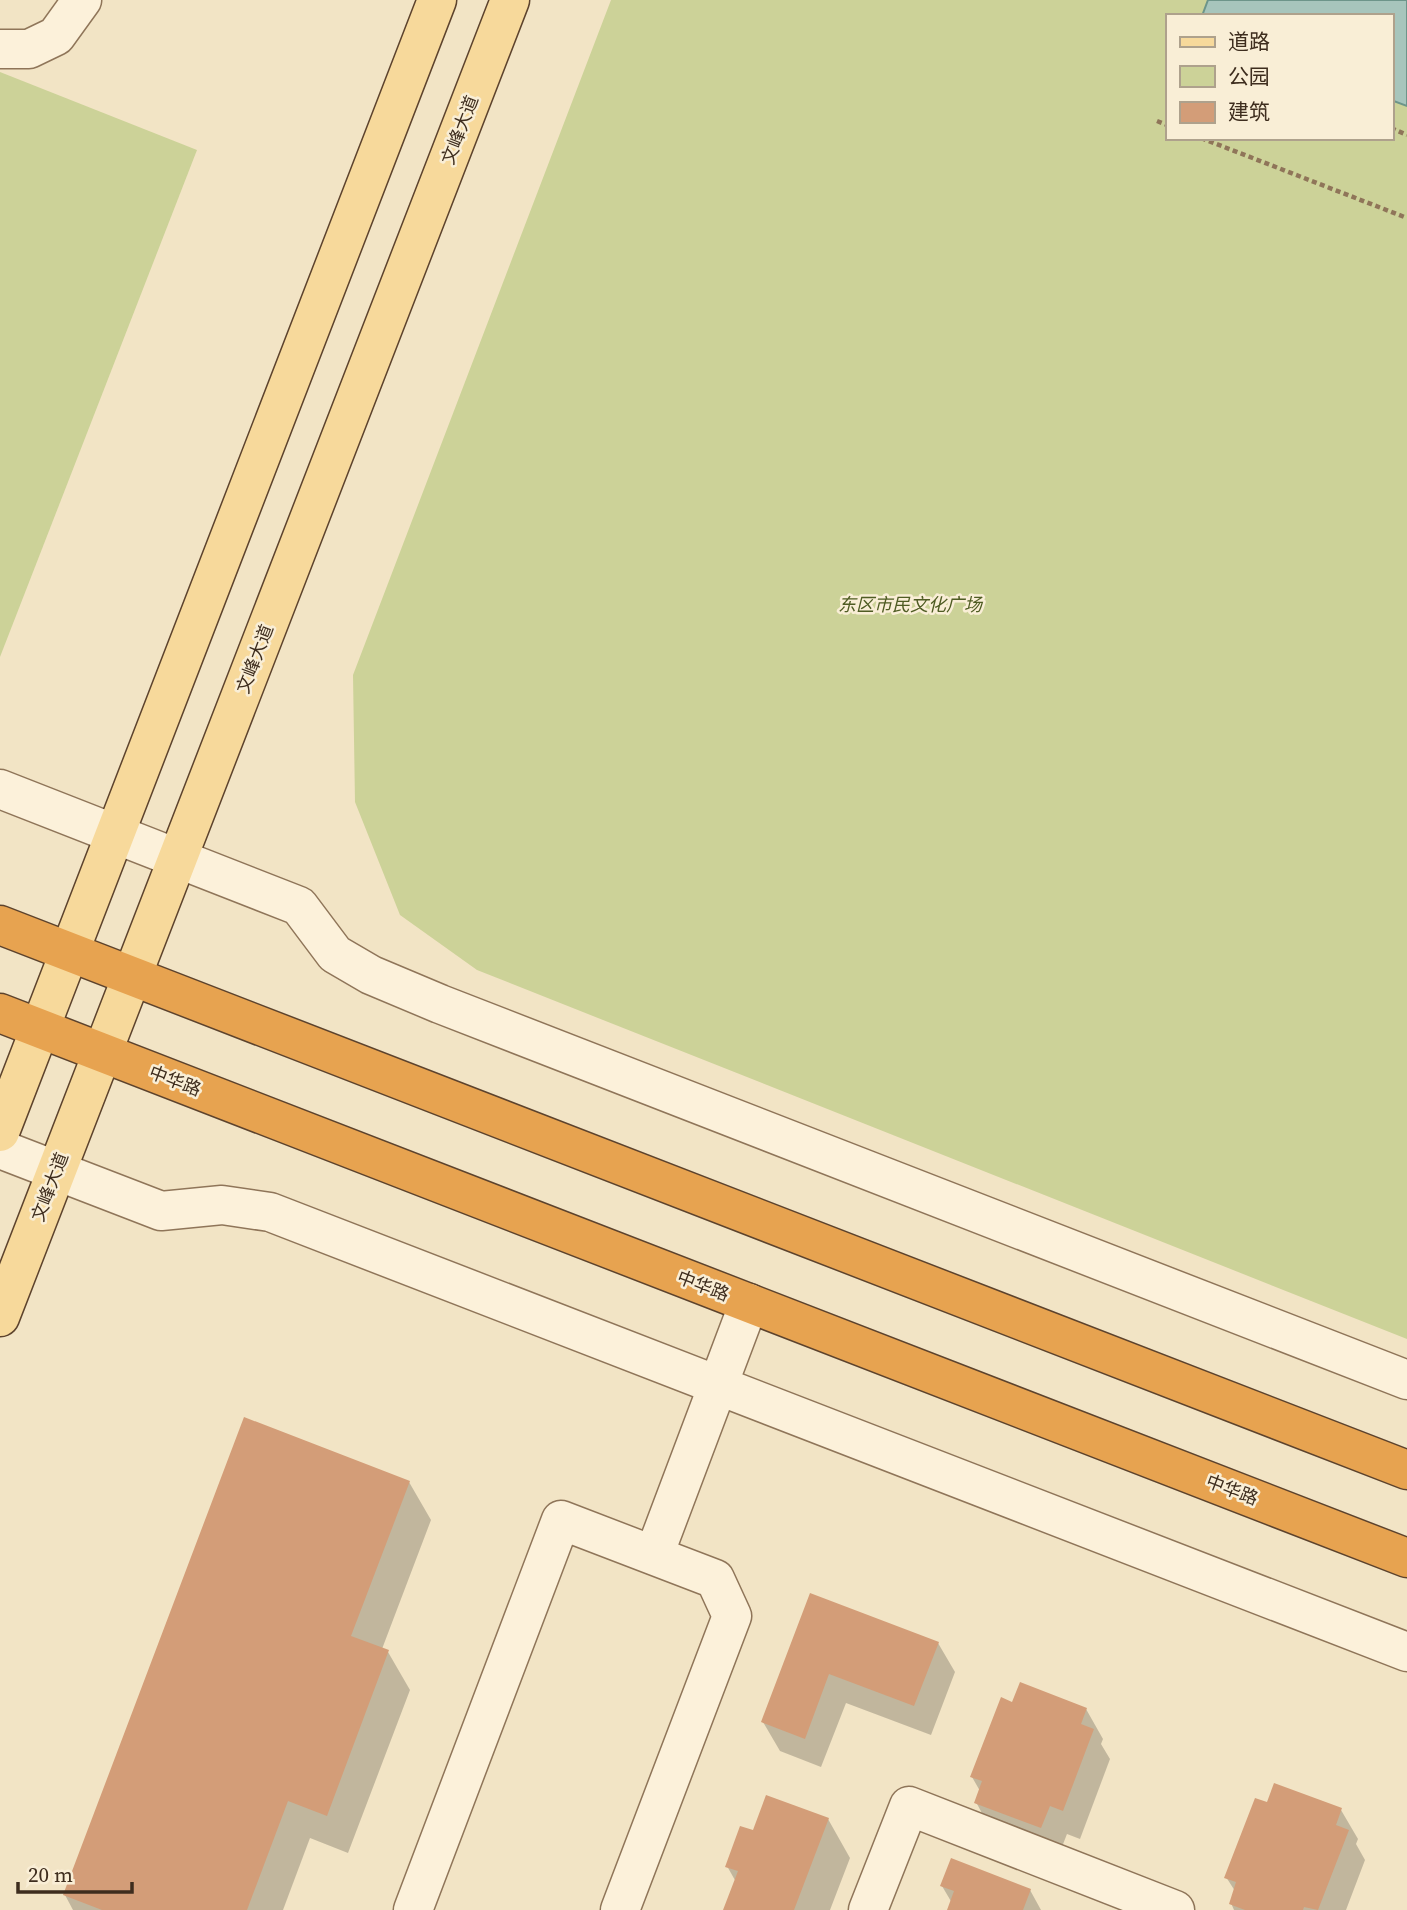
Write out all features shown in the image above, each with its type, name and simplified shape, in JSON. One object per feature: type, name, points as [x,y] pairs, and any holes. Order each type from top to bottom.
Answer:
[{"type":"highway","points":[[0,925],[1407,1470]]},
{"type":"highway","name":"中华路","points":[[0,1013],[1407,1558]]},
{"type":"main road","points":[[0,1132],[437,0]]},
{"type":"main road","name":"文峰大道","points":[[0,1317],[510,0]]},
{"type":"street","points":[[0,49],[29,49],[56,36],[82,0]]},
{"type":"street","points":[[0,789],[299,906],[335,954],[371,975],[440,1004],[1407,1380]]},
{"type":"street","points":[[0,1149],[161,1211],[222,1205],[271,1212],[1407,1652]]},
{"type":"street","points":[[654,1555],[749,1303]]},
{"type":"street","points":[[413,1910],[561,1520],[715,1579],[732,1616],[620,1910]]},
{"type":"street","points":[[868,1910],[909,1806],[1175,1910]]},
{"type":"path","points":[[1157,121],[1166,125]]},
{"type":"path","points":[[1206,140],[1407,218]]},
{"type":"green space","name":"东区市民文化广场","points":[[611,0],[1407,0],[1407,1339],[477,970],[400,915],[355,802],[353,675]]},
{"type":"green space","points":[[0,72],[197,150],[0,657]]},
{"type":"water","points":[[1208,0],[1407,0],[1407,106],[1393,101],[1393,14],[1203,14]]},
{"type":"building","points":[[244,1417],[410,1481],[351,1636],[389,1650],[327,1816],[288,1801],[247,1910],[102,1910],[63,1895]]},
{"type":"building","points":[[810,1593],[939,1642],[914,1706],[829,1674],[805,1739],[761,1722]]},
{"type":"building","points":[[1020,1682],[1087,1708],[1081,1724],[1094,1729],[1063,1811],[1050,1806],[1041,1828],[974,1803],[982,1781],[970,1777],[1001,1697],[1012,1702]]},
{"type":"building","points":[[1274,1783],[1342,1808],[1336,1825],[1349,1830],[1318,1910],[1304,1907],[1303,1910],[1245,1910],[1229,1904],[1236,1882],[1224,1878],[1255,1798],[1267,1802]]},
{"type":"building","points":[[766,1795],[829,1818],[794,1910],[723,1910],[738,1871],[725,1867],[740,1826],[753,1830]]},
{"type":"building","points":[[951,1858],[1031,1889],[1023,1910],[947,1910],[954,1891],[940,1886]]}]
